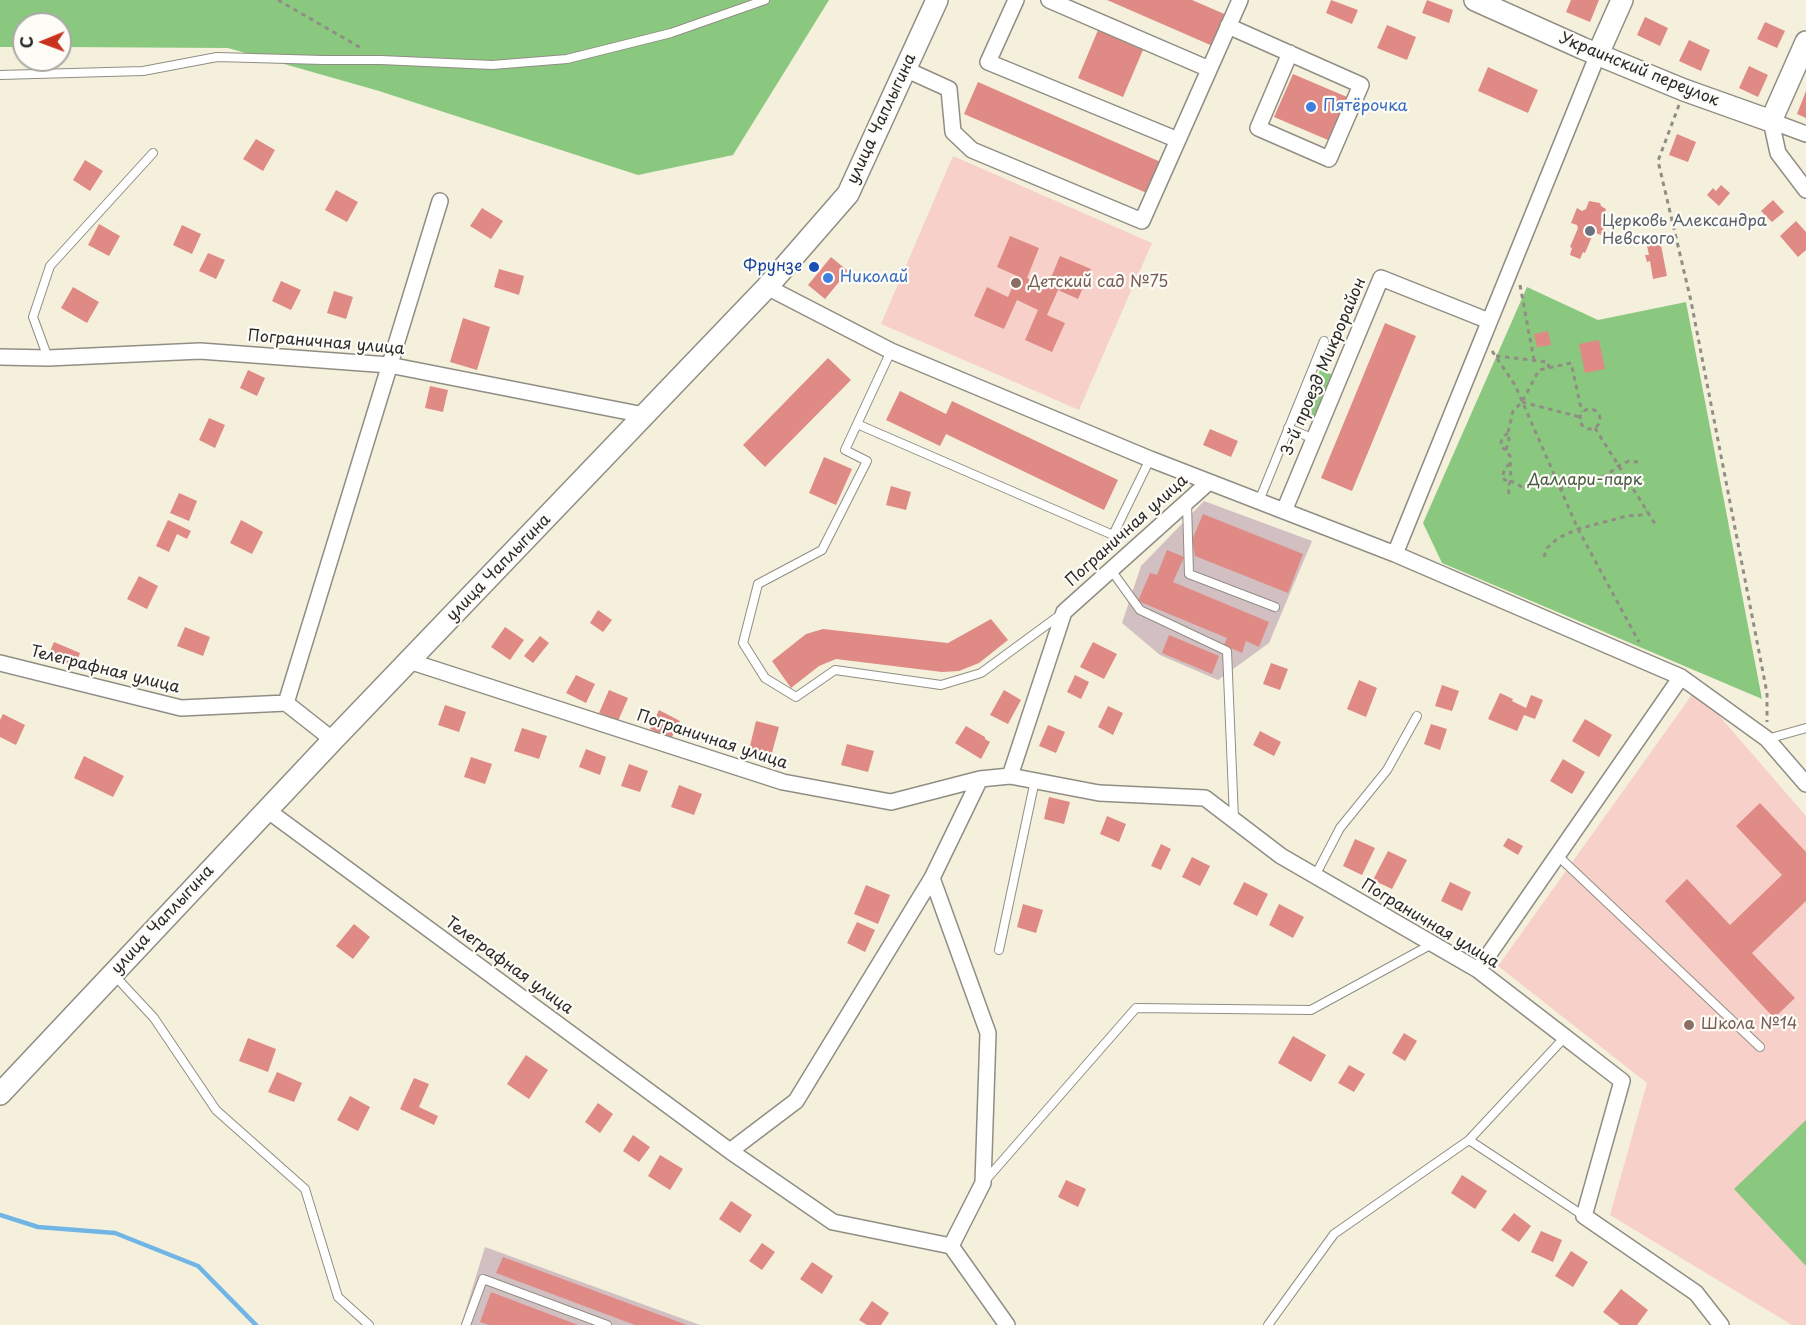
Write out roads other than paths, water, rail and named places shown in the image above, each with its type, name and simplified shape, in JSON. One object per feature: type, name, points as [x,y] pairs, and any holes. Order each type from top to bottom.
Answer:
[{"type":"main road","name":"улица Чаплыгина","points":[[0,1094],[333,740],[767,287],[848,194],[937,0]]},
{"type":"main road","name":"Украинский переулок","points":[[1475,0],[1684,90],[1771,122]]},
{"type":"main road","points":[[1598,54],[1622,0]]},
{"type":"main road","points":[[1771,122],[1806,42]]},
{"type":"street","points":[[1016,0],[988,62],[1178,140]]},
{"type":"street","points":[[1049,0],[1209,69]]},
{"type":"street","points":[[905,69],[949,89],[953,132],[972,150],[1142,221],[1240,0]]},
{"type":"street","points":[[1228,26],[1290,53],[1361,85],[1329,159],[1258,128],[1290,53]]},
{"type":"street","points":[[1395,554],[1598,54]]},
{"type":"street","points":[[1771,122],[1778,153],[1806,190]]},
{"type":"street","name":"Украинский переулок","points":[[1771,122],[1806,134]]},
{"type":"street","points":[[333,740],[286,703],[440,201]]},
{"type":"street","name":"3-й проезд Микрорайон","points":[[1284,511],[1381,278],[1489,321]]},
{"type":"street","points":[[767,287],[891,351],[1150,459],[1395,554],[1681,677],[1767,739],[1806,784]]},
{"type":"street","name":"Пограничная улица","points":[[0,357],[48,358],[200,351],[389,365],[644,415]]},
{"type":"street","name":"Пограничная улица","points":[[1010,776],[1064,612],[1209,482]]},
{"type":"street","name":"Пограничная улица","points":[[409,661],[783,782],[891,802],[980,780],[1010,776],[1099,793],[1205,798],[1281,856],[1478,970],[1622,1081],[1584,1216]]},
{"type":"street","name":"Телеграфная улица","points":[[0,663],[181,708],[286,703]]},
{"type":"street","points":[[1478,970],[1681,677]]},
{"type":"street","points":[[730,1152],[796,1101],[932,878],[980,780]]},
{"type":"street","name":"Телеграфная улица","points":[[267,810],[730,1152],[833,1222],[951,1246]]},
{"type":"street","points":[[932,878],[988,1033],[983,1183],[951,1246],[1007,1325]]},
{"type":"street","points":[[1584,1216],[1696,1293],[1721,1325]]},
{"type":"lane","points":[[0,75],[143,71],[217,57],[492,65],[567,59],[671,33],[765,0]]},
{"type":"lane","points":[[48,358],[33,317],[50,266],[153,153]]},
{"type":"lane","points":[[1258,501],[1324,341]]},
{"type":"lane","points":[[891,351],[845,450],[867,461],[822,550],[758,584],[743,643],[765,678],[796,698],[835,670],[941,685],[981,673],[1064,612]]},
{"type":"lane","points":[[857,424],[1113,535],[1150,459]]},
{"type":"lane","points":[[1288,428],[1314,438]]},
{"type":"lane","points":[[1187,501],[1189,574],[1275,607]]},
{"type":"lane","points":[[1111,570],[1140,610],[1227,651],[1234,820]]},
{"type":"lane","points":[[1315,876],[1340,828],[1387,770],[1417,716]]},
{"type":"lane","points":[[1767,739],[1806,728]]},
{"type":"lane","points":[[999,950],[1035,780]]},
{"type":"lane","points":[[1557,855],[1760,1047]]},
{"type":"lane","points":[[983,1183],[1136,1008],[1311,1010],[1432,944]]},
{"type":"lane","points":[[113,973],[154,1018],[216,1110],[305,1189],[338,1297],[369,1325]]},
{"type":"lane","points":[[1268,1325],[1334,1234],[1468,1140],[1565,1037]]},
{"type":"lane","points":[[1468,1140],[1584,1216]]},
{"type":"lane","points":[[466,1325],[483,1279],[607,1325]]},
{"type":"waterway","points":[[0,1215],[38,1227],[115,1233],[198,1266],[256,1325]]},
{"type":"place","name":"Пятёрочка","points":[[1311,107]]},
{"type":"place","name":"Церковь Александра Невского","points":[[1590,231]]},
{"type":"place","name":"Фрунзе","points":[[814,267]]},
{"type":"place","name":"Николай","points":[[828,278]]},
{"type":"place","name":"Детский сад №75","points":[[1016,283]]},
{"type":"place","name":"Школа №14","points":[[1689,1025]]},
{"type":"park label","name":"Даллари-парк","points":[[1585,481]]}]
